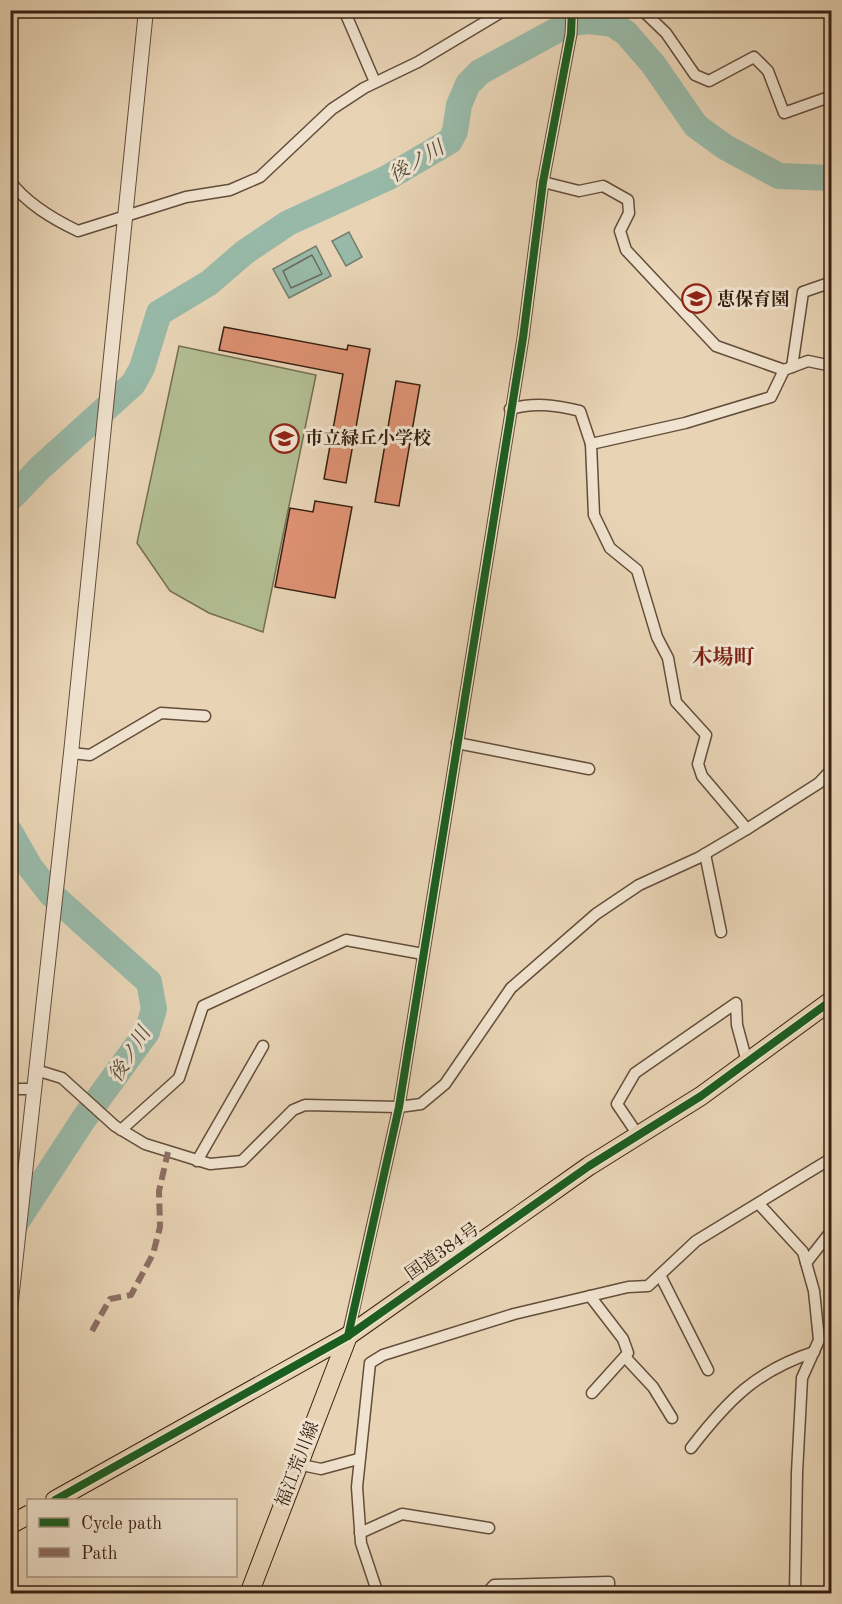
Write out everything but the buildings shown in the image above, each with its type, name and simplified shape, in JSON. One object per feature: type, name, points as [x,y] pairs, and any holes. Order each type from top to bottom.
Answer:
[{"type":"main road","name":"国道384号","points":[[57,1499],[348,1336],[638,1135],[701,1096],[831,1000]]},
{"type":"main road","name":"福江荒川線","points":[[249,1593],[348,1336]]},
{"type":"main road","points":[[11,1523],[27,1515]]},
{"type":"street","points":[[10,1310],[54,912],[146,10]]},
{"type":"street","points":[[344,10],[375,82]]},
{"type":"street","points":[[10,181],[51,218],[78,231],[186,197],[230,190],[260,177],[332,109],[375,82],[477,29],[505,10]]},
{"type":"street","points":[[348,1336],[399,1107],[510,409],[543,182],[571,34],[572,10]]},
{"type":"street","points":[[642,10],[666,33],[695,75],[709,81],[754,57],[768,71],[784,113],[831,96]]},
{"type":"street","points":[[543,182],[579,191],[603,186],[628,200],[629,213],[620,231],[626,250],[716,346],[788,368],[808,361],[831,366]]},
{"type":"street","points":[[591,444],[685,423],[771,397],[788,368],[803,292],[831,282]]},
{"type":"street","points":[[510,409],[523,405],[553,405],[580,411],[591,444],[594,515],[609,548],[638,570],[657,637],[668,658],[676,702],[706,735],[698,764],[702,776],[747,830]]},
{"type":"street","points":[[70,753],[90,755],[160,713],[205,716]]},
{"type":"street","points":[[457,743],[590,769]]},
{"type":"street","points":[[36,1070],[62,1078],[121,1130],[145,1144],[210,1164],[242,1161],[293,1110],[304,1105],[399,1107],[421,1104],[445,1084],[511,988],[596,914],[639,885],[705,854],[747,830],[819,783],[831,769]]},
{"type":"street","points":[[705,854],[721,932]]},
{"type":"street","points":[[121,1130],[179,1078],[203,1006],[346,939],[423,954]]},
{"type":"street","points":[[638,1135],[617,1104],[635,1073],[736,1003],[736,1025],[747,1062]]},
{"type":"street","points":[[196,1161],[263,1046]]},
{"type":"street","points":[[10,1089],[33,1089]]},
{"type":"street","points":[[378,1593],[361,1544],[357,1487],[358,1459],[370,1363],[383,1355],[503,1318],[628,1287],[648,1286],[696,1241],[831,1158]]},
{"type":"street","points":[[759,1204],[803,1252],[814,1291],[819,1340],[802,1378],[797,1473],[795,1593]]},
{"type":"street","points":[[806,1263],[831,1230]]},
{"type":"street","points":[[660,1275],[708,1370]]},
{"type":"street","points":[[590,1296],[623,1339],[628,1353],[592,1393]]},
{"type":"street","points":[[691,1448],[716,1415],[747,1387],[782,1362],[814,1352]]},
{"type":"street","points":[[625,1357],[653,1388],[672,1418]]},
{"type":"street","points":[[297,1464],[321,1469],[358,1459]]},
{"type":"street","points":[[360,1533],[402,1514],[489,1527]]},
{"type":"street","points":[[486,1593],[494,1585],[609,1582],[609,1593]]},
{"type":"shaded area","points":[[179,346],[316,375],[263,632],[209,613],[170,591],[137,543]]},
{"type":"water","points":[[349,232],[362,257],[346,266],[332,241]]},
{"type":"water","points":[[316,246],[331,276],[289,298],[273,269]]},
{"type":"waterway","name":"後ノ川","points":[[10,499],[41,467],[133,384],[142,368],[159,313],[209,283],[245,252],[288,223],[387,178],[450,141],[455,131],[459,105],[468,84],[480,72],[570,23],[589,21],[613,24],[626,33],[653,64],[696,126],[725,147],[779,176],[832,178]]},
{"type":"waterway","name":"後ノ川","points":[[10,832],[30,867],[51,894],[149,982],[154,1009],[147,1032],[85,1117],[10,1232]]},
{"type":"marked path","points":[[92,1331],[110,1299],[131,1295],[153,1254],[160,1227],[159,1191],[168,1152]]},
{"type":"cycle path","points":[[348,1336],[399,1107],[523,338],[543,182],[571,34],[572,10]]},
{"type":"cycle path","points":[[57,1499],[348,1336],[589,1166],[701,1096],[832,1000]]},
{"type":"place","name":"恵保育園","points":[[696,299]]},
{"type":"place","name":"市立緑丘小学校","points":[[284,438]]},
{"type":"district","name":"木場町","points":[[723,657]]}]
